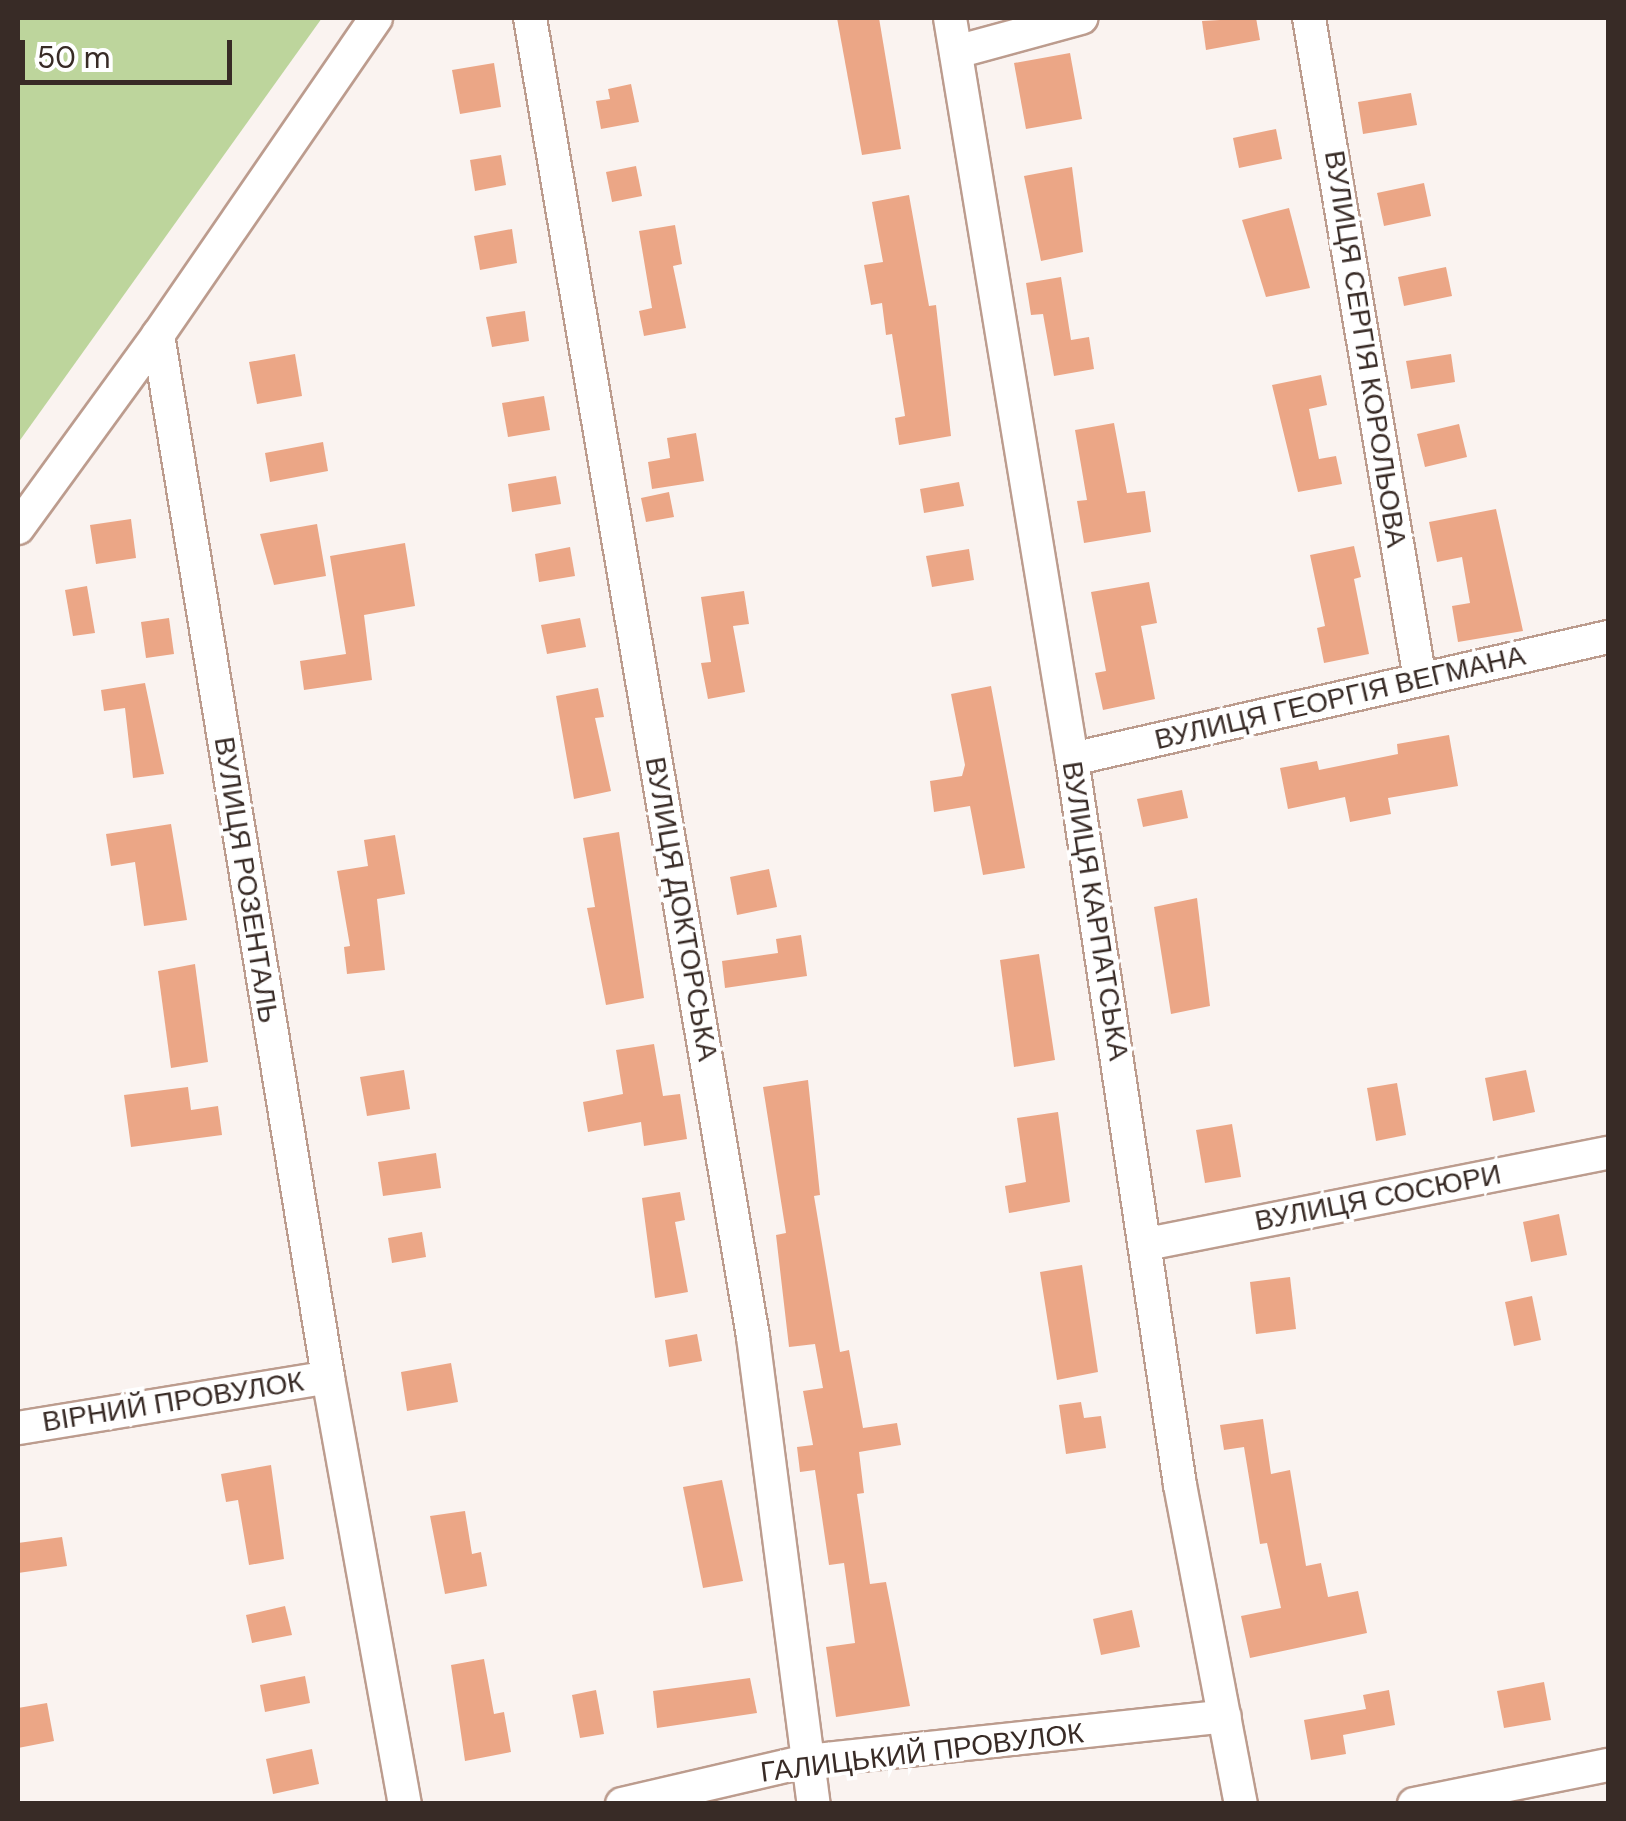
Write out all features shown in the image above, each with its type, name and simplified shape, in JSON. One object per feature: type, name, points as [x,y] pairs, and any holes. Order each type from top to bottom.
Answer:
[{"type":"street","points":[[18,528],[158,336],[376,18]]},
{"type":"street","name":"ВУЛИЦЯ ДОКТОРСЬКА","points":[[530,18],[753,1337],[814,1804]]},
{"type":"street","name":"ВУЛИЦЯ КАРПАТСЬКА","points":[[950,18],[1072,759],[1148,1244],[1180,1485],[1241,1804]]},
{"type":"street","points":[[956,52],[1081,18]]},
{"type":"street","name":"ВУЛИЦЯ СЕРГІЯ КОРОЛЬОВА","points":[[1310,18],[1420,680]]},
{"type":"street","name":"ВУЛИЦЯ РОЗЕНТАЛЬ","points":[[158,336],[328,1377],[405,1804]]},
{"type":"street","name":"ВУЛИЦЯ ГЕОРГІЯ ВЕГМАНА","points":[[1072,759],[1608,637]]},
{"type":"street","name":"ВУЛИЦЯ СОСЮРИ","points":[[1148,1244],[1608,1154]]},
{"type":"street","name":"ВІРНИЙ ПРОВУЛОК","points":[[18,1428],[328,1377]]},
{"type":"street","name":"ГАЛИЦЬКИЙ ПРОВУЛОК","points":[[622,1804],[807,1762],[1225,1716]]},
{"type":"street","points":[[1414,1804],[1608,1765]]},
{"type":"green space","points":[[18,18],[322,18],[18,443]]},
{"type":"building","points":[[837,18],[879,18],[901,149],[862,155]]},
{"type":"building","points":[[1256,18],[1260,40],[1206,50],[1202,21]]},
{"type":"building","points":[[1070,53],[1082,119],[1026,129],[1014,63]]},
{"type":"building","points":[[494,63],[501,107],[460,114],[452,70]]},
{"type":"building","points":[[631,84],[639,122],[601,129],[596,101],[610,99],[608,89]]},
{"type":"building","points":[[1411,93],[1417,125],[1363,134],[1358,102]]},
{"type":"building","points":[[1276,129],[1282,159],[1239,168],[1233,138]]},
{"type":"building","points":[[501,155],[506,185],[475,191],[470,160]]},
{"type":"building","points":[[636,166],[642,196],[612,202],[606,172]]},
{"type":"building","points":[[1072,167],[1083,252],[1041,261],[1024,176]]},
{"type":"building","points":[[1424,183],[1431,216],[1384,226],[1377,193]]},
{"type":"building","points":[[909,195],[929,306],[936,305],[951,436],[899,445],[895,418],[905,416],[892,334],[886,335],[882,303],[871,305],[864,265],[883,262],[872,202]]},
{"type":"building","points":[[1289,208],[1310,288],[1266,297],[1242,220]]},
{"type":"building","points":[[675,225],[682,264],[673,266],[686,328],[644,336],[639,311],[652,308],[639,231]]},
{"type":"building","points":[[512,229],[517,263],[480,270],[474,236]]},
{"type":"building","points":[[1446,267],[1452,296],[1404,306],[1398,277]]},
{"type":"building","points":[[1061,277],[1071,340],[1089,337],[1094,369],[1054,376],[1043,314],[1031,315],[1026,283]]},
{"type":"building","points":[[525,311],[529,341],[492,347],[486,317]]},
{"type":"building","points":[[295,354],[302,396],[257,404],[249,362]]},
{"type":"building","points":[[1451,354],[1455,382],[1411,389],[1406,361]]},
{"type":"building","points":[[1321,375],[1327,405],[1309,409],[1319,459],[1336,456],[1342,484],[1298,492],[1272,385]]},
{"type":"building","points":[[544,396],[550,430],[508,437],[502,403]]},
{"type":"building","points":[[1114,423],[1127,493],[1145,491],[1151,532],[1084,543],[1077,501],[1087,500],[1075,430]]},
{"type":"building","points":[[1459,424],[1467,457],[1425,467],[1417,434]]},
{"type":"building","points":[[696,433],[704,481],[652,489],[648,462],[670,458],[667,438]]},
{"type":"building","points":[[323,442],[328,471],[270,482],[265,453]]},
{"type":"building","points":[[556,476],[561,504],[512,512],[508,484]]},
{"type":"building","points":[[959,482],[964,506],[924,513],[920,489]]},
{"type":"building","points":[[669,492],[674,517],[646,522],[641,498]]},
{"type":"building","points":[[1496,509],[1523,631],[1458,642],[1452,606],[1470,603],[1462,557],[1437,562],[1429,522]]},
{"type":"building","points":[[131,519],[136,558],[96,564],[90,525]]},
{"type":"building","points":[[317,524],[326,576],[274,585],[260,534]]},
{"type":"building","points":[[405,543],[415,606],[364,615],[372,680],[304,690],[300,661],[346,654],[330,556]]},
{"type":"building","points":[[1354,546],[1361,577],[1354,579],[1369,654],[1324,663],[1317,628],[1325,626],[1310,555]]},
{"type":"building","points":[[570,547],[575,576],[539,582],[535,554]]},
{"type":"building","points":[[969,549],[974,580],[932,587],[926,556]]},
{"type":"building","points":[[1149,582],[1157,623],[1141,626],[1155,699],[1103,710],[1095,673],[1106,671],[1091,592]]},
{"type":"building","points":[[87,586],[95,633],[73,636],[65,590]]},
{"type":"building","points":[[744,591],[749,624],[733,626],[745,692],[708,699],[701,663],[711,662],[701,597]]},
{"type":"building","points":[[169,618],[174,654],[146,658],[141,622]]},
{"type":"building","points":[[580,618],[586,647],[547,654],[541,625]]},
{"type":"building","points":[[145,683],[164,774],[133,778],[125,708],[104,711],[101,690]]},
{"type":"building","points":[[991,686],[1025,868],[983,875],[970,806],[934,812],[930,781],[962,776],[965,765],[951,694]]},
{"type":"building","points":[[598,688],[604,717],[595,718],[611,791],[574,799],[556,696]]},
{"type":"building","points":[[1449,735],[1458,786],[1388,798],[1391,814],[1350,822],[1345,797],[1288,809],[1280,768],[1317,761],[1319,770],[1398,754],[1397,744]]},
{"type":"building","points":[[1182,790],[1188,818],[1143,827],[1137,799]]},
{"type":"building","points":[[171,824],[187,920],[144,926],[135,862],[111,866],[106,834]]},
{"type":"building","points":[[619,832],[644,998],[606,1005],[587,908],[595,907],[583,838]]},
{"type":"building","points":[[395,835],[405,894],[377,899],[385,970],[347,974],[344,947],[350,946],[337,871],[368,866],[364,840]]},
{"type":"building","points":[[769,869],[777,907],[737,915],[730,877]]},
{"type":"building","points":[[1197,898],[1210,1006],[1171,1014],[1154,907]]},
{"type":"building","points":[[801,935],[807,976],[725,988],[722,961],[778,953],[776,939]]},
{"type":"building","points":[[1039,954],[1055,1060],[1014,1067],[1000,960]]},
{"type":"building","points":[[195,964],[208,1062],[171,1068],[158,971]]},
{"type":"building","points":[[654,1044],[663,1096],[680,1094],[687,1139],[644,1146],[641,1122],[588,1132],[583,1102],[623,1094],[616,1050]]},
{"type":"building","points":[[404,1070],[410,1109],[367,1116],[360,1077]]},
{"type":"building","points":[[1526,1070],[1535,1112],[1493,1121],[1485,1078]]},
{"type":"building","points":[[808,1080],[820,1195],[814,1196],[840,1352],[849,1350],[863,1428],[897,1423],[901,1445],[859,1452],[864,1493],[857,1494],[870,1584],[886,1582],[910,1706],[836,1717],[826,1647],[855,1643],[844,1563],[829,1565],[815,1470],[800,1472],[797,1447],[813,1445],[803,1391],[823,1388],[815,1344],[789,1347],[776,1235],[786,1233],[763,1087]]},
{"type":"building","points":[[1397,1083],[1406,1135],[1376,1141],[1367,1088]]},
{"type":"building","points":[[188,1087],[191,1110],[218,1106],[222,1135],[131,1147],[124,1095]]},
{"type":"building","points":[[1058,1112],[1070,1202],[1009,1213],[1005,1186],[1026,1182],[1017,1118]]},
{"type":"building","points":[[1232,1124],[1241,1177],[1205,1183],[1196,1130]]},
{"type":"building","points":[[436,1153],[441,1188],[383,1196],[378,1162]]},
{"type":"building","points":[[680,1192],[685,1220],[675,1222],[688,1292],[655,1298],[642,1198]]},
{"type":"building","points":[[1559,1214],[1567,1255],[1531,1262],[1523,1222]]},
{"type":"building","points":[[422,1232],[426,1257],[392,1263],[388,1238]]},
{"type":"building","points":[[1082,1265],[1098,1372],[1057,1380],[1040,1272]]},
{"type":"building","points":[[1290,1277],[1296,1329],[1256,1334],[1250,1282]]},
{"type":"building","points":[[1532,1296],[1541,1340],[1514,1346],[1505,1302]]},
{"type":"building","points":[[697,1334],[702,1361],[669,1367],[665,1340]]},
{"type":"building","points":[[451,1363],[458,1402],[407,1411],[401,1372]]},
{"type":"building","points":[[1081,1402],[1084,1418],[1101,1416],[1106,1448],[1066,1454],[1059,1405]]},
{"type":"building","points":[[1263,1419],[1271,1474],[1290,1470],[1306,1566],[1321,1563],[1328,1597],[1358,1591],[1367,1633],[1250,1658],[1241,1616],[1281,1608],[1267,1543],[1260,1544],[1244,1447],[1224,1450],[1220,1425]]},
{"type":"building","points":[[271,1465],[284,1559],[249,1565],[238,1500],[226,1502],[221,1474]]},
{"type":"building","points":[[722,1480],[743,1581],[703,1588],[683,1487]]},
{"type":"building","points":[[465,1511],[472,1554],[481,1552],[487,1586],[445,1594],[430,1516]]},
{"type":"building","points":[[62,1537],[67,1566],[18,1573],[18,1543]]},
{"type":"building","points":[[285,1606],[292,1635],[252,1643],[246,1615]]},
{"type":"building","points":[[1132,1610],[1140,1647],[1101,1655],[1093,1619]]},
{"type":"building","points":[[484,1659],[494,1714],[504,1712],[511,1752],[465,1761],[451,1665]]},
{"type":"building","points":[[305,1676],[310,1703],[265,1712],[260,1685]]},
{"type":"building","points":[[750,1678],[757,1713],[657,1728],[653,1691]]},
{"type":"building","points":[[1544,1682],[1551,1720],[1504,1728],[1497,1691]]},
{"type":"building","points":[[596,1690],[604,1734],[580,1738],[572,1695]]},
{"type":"building","points":[[1389,1690],[1395,1725],[1343,1735],[1346,1754],[1311,1760],[1304,1720],[1366,1709],[1363,1695]]},
{"type":"building","points":[[47,1703],[54,1741],[18,1748],[18,1708]]},
{"type":"building","points":[[312,1749],[319,1784],[273,1794],[266,1759]]}]
